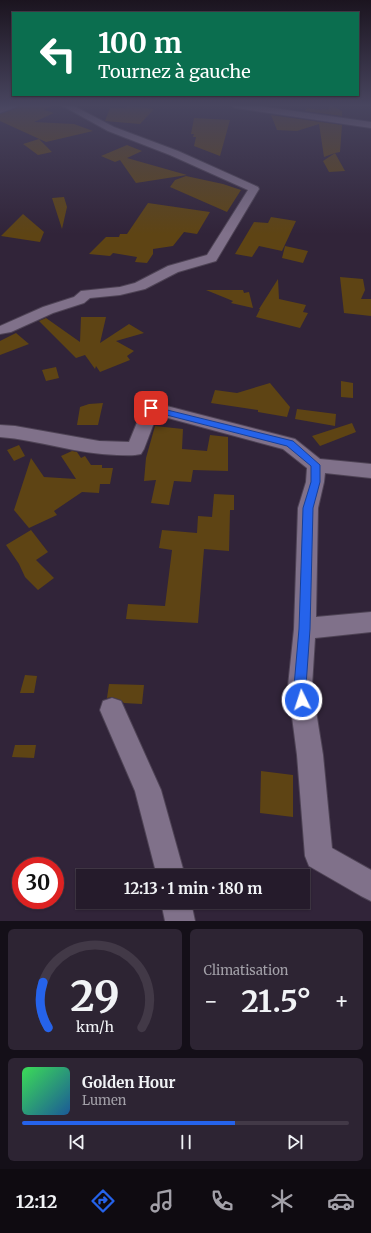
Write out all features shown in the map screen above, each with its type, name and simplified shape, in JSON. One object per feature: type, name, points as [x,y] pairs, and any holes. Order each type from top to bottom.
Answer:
[{"type":"street","points":[[0,330],[6,329],[48,310],[79,300],[86,294],[120,291],[140,286],[173,269],[212,258],[254,189],[161,148]]},
{"type":"street","points":[[0,431],[15,432],[99,448],[135,449],[151,408],[289,444],[316,465],[371,471]]},
{"type":"street","points":[[316,465],[315,482],[308,508],[304,629],[300,686],[310,755],[319,856],[371,886]]},
{"type":"street","points":[[304,629],[371,622]]},
{"type":"street","points":[[112,710],[148,790],[169,869]]},
{"type":"street","points":[[177,909],[180,921]]},
{"type":"building","points":[[28,148],[48,148],[52,152],[38,155]]},
{"type":"building","points":[[120,148],[134,148],[142,151],[127,158],[187,175],[136,183],[120,160],[115,162],[101,156]]},
{"type":"building","points":[[199,148],[222,148],[220,156]]},
{"type":"building","points":[[323,148],[340,148],[340,152],[324,157]]},
{"type":"building","points":[[335,153],[345,171],[329,172],[323,161]]},
{"type":"building","points":[[186,176],[223,184],[241,190],[227,212],[170,187],[175,180]]},
{"type":"building","points":[[64,197],[67,207],[62,229],[52,198]]},
{"type":"building","points":[[148,203],[210,212],[197,234],[184,232],[173,246],[153,249],[153,254],[147,263],[135,262],[137,257],[113,253],[110,256],[89,254],[106,237],[119,237],[120,234],[127,234]]},
{"type":"building","points":[[23,214],[44,232],[40,242],[1,236]]},
{"type":"building","points":[[271,217],[296,221],[282,251],[259,246],[252,257],[235,254],[254,222],[268,223]]},
{"type":"building","points":[[285,246],[308,251],[303,263],[282,258]]},
{"type":"building","points":[[340,277],[363,279],[365,290],[361,299],[371,299],[371,316],[344,313]]},
{"type":"building","points":[[278,279],[279,299],[306,305],[303,312],[308,313],[300,328],[256,317],[259,309]]},
{"type":"building","points":[[206,290],[243,290],[244,293],[249,292],[253,308],[231,303],[233,301]]},
{"type":"building","points":[[81,317],[106,317],[100,343],[129,324],[144,333],[116,341],[134,351],[127,356],[130,360],[100,372],[96,366],[95,369],[85,355],[76,358],[39,321],[46,318],[80,342]]},
{"type":"building","points":[[16,333],[29,344],[0,355],[0,341]]},
{"type":"building","points":[[56,367],[59,378],[46,381],[42,370]]},
{"type":"building","points":[[341,381],[353,383],[353,398],[341,397]]},
{"type":"building","points":[[270,383],[290,407],[287,417],[258,412],[258,410],[211,403],[215,390],[237,393]]},
{"type":"building","points":[[103,403],[98,425],[77,425],[80,407],[89,404]]},
{"type":"building","points":[[297,409],[336,414],[335,426],[295,419]]},
{"type":"building","points":[[352,423],[356,432],[320,446],[312,436]]},
{"type":"building","points":[[155,426],[183,429],[182,449],[207,451],[210,435],[228,437],[228,471],[193,470],[191,482],[174,481],[169,505],[151,503],[156,480],[144,481],[146,458]]},
{"type":"building","points":[[19,445],[25,456],[14,461],[7,450]]},
{"type":"building","points":[[72,451],[77,452],[81,458],[85,456],[91,465],[102,465],[102,468],[113,468],[110,484],[100,484],[99,493],[82,492],[54,511],[57,515],[29,528],[14,510],[31,458],[44,477],[76,479],[61,456]]},
{"type":"building","points":[[214,494],[234,495],[234,510],[230,510],[229,551],[204,549],[198,623],[126,619],[128,604],[165,606],[172,550],[159,548],[162,530],[197,533],[198,516],[212,517]]},
{"type":"building","points":[[31,530],[48,552],[36,560],[54,578],[38,590],[25,577],[19,564],[6,545]]},
{"type":"building","points":[[25,675],[37,676],[34,693],[20,693]]},
{"type":"building","points":[[109,684],[144,685],[142,704],[124,703],[121,700],[112,697],[107,698]]},
{"type":"building","points":[[15,745],[36,745],[34,758],[12,757]]},
{"type":"building","points":[[261,771],[293,775],[293,817],[260,813]]},
{"type":"route","points":[[151,408],[289,444],[316,465],[315,482],[308,508],[304,629],[300,686],[302,700]]}]
